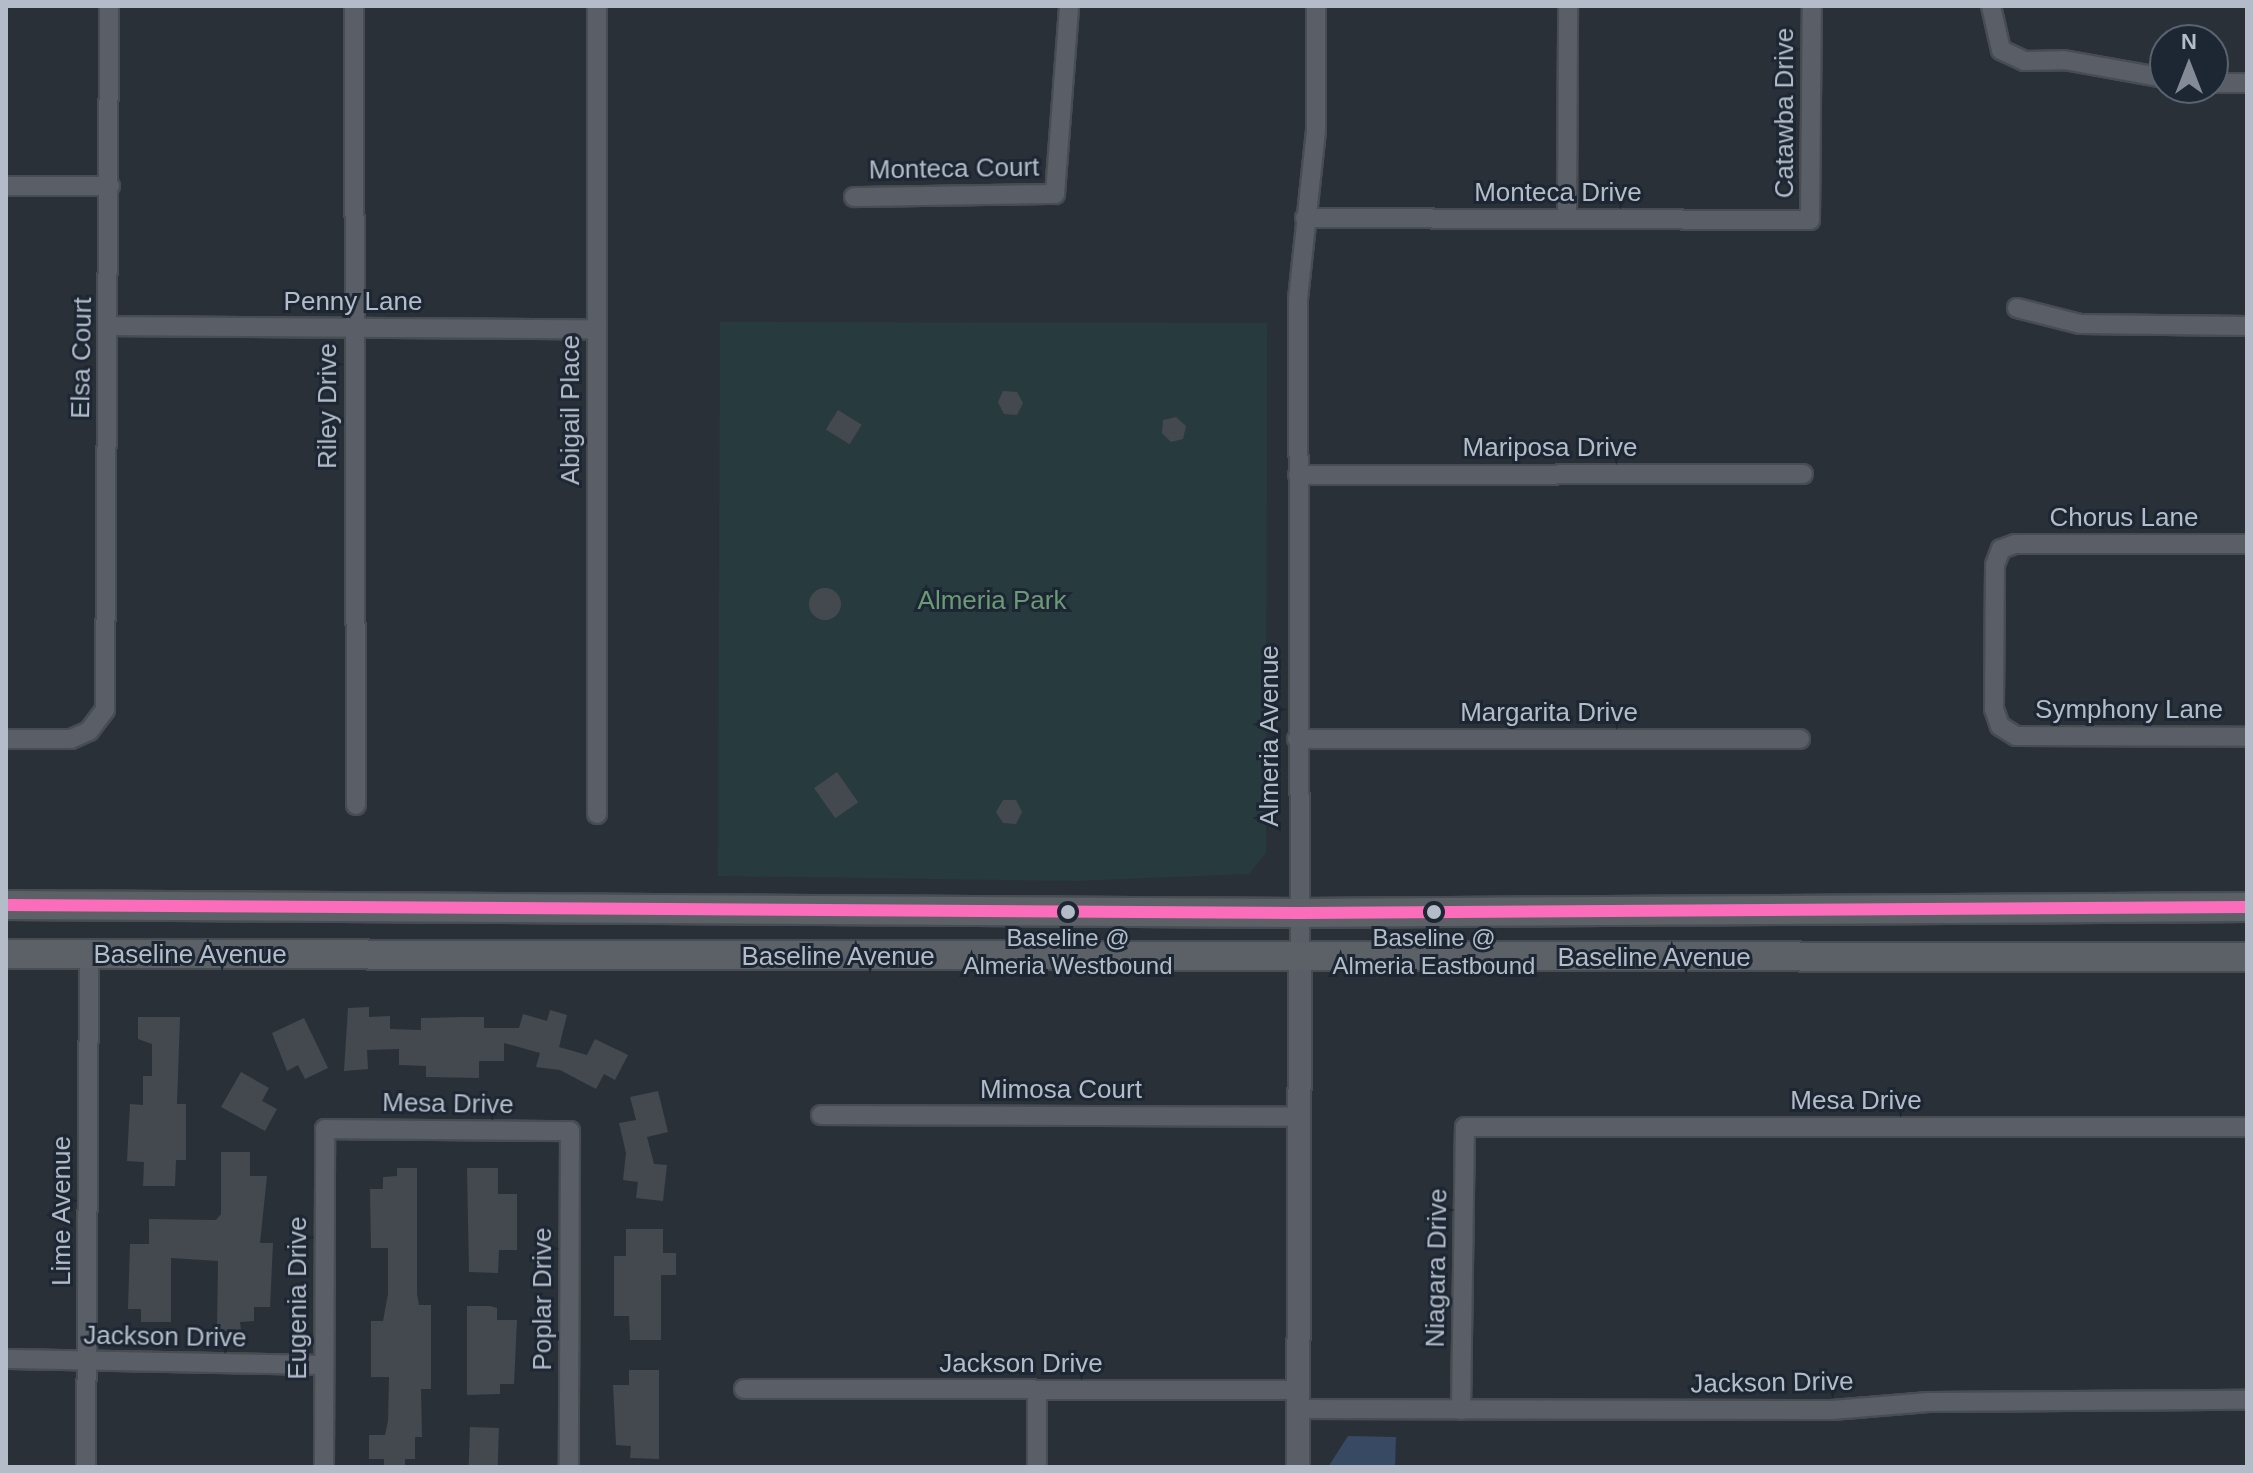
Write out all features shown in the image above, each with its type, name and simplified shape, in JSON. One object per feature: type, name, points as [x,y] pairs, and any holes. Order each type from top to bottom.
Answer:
[{"type":"main road","name":"Baseline Avenue","points":[[6,905],[1299,913],[2247,907]]},
{"type":"main road","name":"Baseline Avenue","points":[[6,954],[2247,957]]},
{"type":"street","name":"Elsa Court","points":[[6,739],[71,739],[89,731],[105,710],[109,6]]},
{"type":"street","name":"Riley Drive","points":[[354,6],[356,805]]},
{"type":"street","name":"Abigail Place","points":[[597,6],[597,814]]},
{"type":"street","name":"Monteca Court","points":[[854,197],[1055,194],[1069,6]]},
{"type":"street","name":"Almeria Avenue","points":[[1298,1467],[1298,475],[1305,218],[1316,131],[1316,6]]},
{"type":"street","points":[[1567,219],[1568,6]]},
{"type":"street","name":"Catawba Drive","points":[[1810,220],[1812,6]]},
{"type":"street","points":[[1991,6],[2001,50],[2025,61],[2064,60],[2149,75]]},
{"type":"street","points":[[6,186],[110,186]]},
{"type":"street","name":"Monteca Drive","points":[[1305,218],[1810,220]]},
{"type":"street","points":[[2017,308],[2080,324],[2247,326]]},
{"type":"street","name":"Penny Lane","points":[[109,326],[597,329]]},
{"type":"street","name":"Mariposa Drive","points":[[1298,475],[1803,474]]},
{"type":"street","name":"Chorus Lane","points":[[2001,549],[2015,544],[2247,544]]},
{"type":"street","name":"Symphony Lane","points":[[2001,549],[1995,565],[1994,709],[2000,726],[2016,736],[2247,737]]},
{"type":"street","name":"Margarita Drive","points":[[1297,739],[1800,739]]},
{"type":"street","name":"Lime Avenue","points":[[86,1467],[89,955]]},
{"type":"street","name":"Mimosa Court","points":[[821,1115],[1300,1117]]},
{"type":"street","name":"Mesa Drive","points":[[1465,1127],[2247,1127]]},
{"type":"street","name":"Niagara Drive","points":[[1461,1410],[1465,1127]]},
{"type":"street","name":"Mesa Drive","points":[[325,1129],[570,1131]]},
{"type":"street","name":"Eugenia Drive","points":[[324,1467],[325,1129]]},
{"type":"street","name":"Poplar Drive","points":[[569,1467],[570,1131]]},
{"type":"street","name":"Jackson Drive","points":[[6,1359],[87,1363],[324,1365]]},
{"type":"street","name":"Jackson Drive","points":[[744,1389],[1037,1390],[1298,1399],[1461,1410],[1832,1410],[1929,1402],[2247,1400]]},
{"type":"street","points":[[1037,1390],[1037,1467]]},
{"type":"green space","name":"Almeria Park","points":[[720,322],[1267,323],[1266,853],[1249,874],[1074,881],[718,876]]},
{"type":"water","points":[[1348,1436],[1396,1437],[1395,1467],[1328,1467]]},
{"type":"building","points":[[1003,391],[1017,392],[1023,403],[1017,415],[1004,414],[998,402]]},
{"type":"building","points":[[838,410],[862,425],[850,444],[826,430]]},
{"type":"building","points":[[1176,417],[1186,426],[1183,439],[1171,442],[1162,433],[1163,420]]},
{"type":"building","points":[[825,588],[837,592],[841,604],[837,616],[825,620],[813,616],[809,604],[813,592]]},
{"type":"building","points":[[837,772],[858,802],[835,818],[814,788]]},
{"type":"building","points":[[1003,800],[1016,800],[1022,812],[1016,824],[1003,823],[996,812]]},
{"type":"building","points":[[369,1007],[369,1017],[390,1016],[390,1029],[421,1030],[421,1018],[464,1017],[484,1017],[484,1028],[519,1028],[523,1014],[547,1021],[550,1010],[567,1015],[559,1047],[587,1055],[595,1039],[628,1055],[615,1080],[604,1074],[596,1089],[560,1070],[536,1067],[540,1053],[504,1043],[504,1061],[479,1061],[479,1078],[426,1077],[426,1066],[399,1065],[399,1049],[367,1050],[368,1069],[344,1071],[348,1008]]},
{"type":"building","points":[[138,1017],[180,1017],[177,1104],[186,1104],[186,1160],[176,1160],[175,1186],[143,1186],[144,1162],[127,1161],[130,1104],[143,1105],[143,1076],[152,1076],[152,1044],[138,1039]]},
{"type":"building","points":[[304,1018],[328,1068],[305,1079],[298,1065],[287,1071],[272,1033]]},
{"type":"building","points":[[241,1072],[269,1088],[262,1101],[277,1109],[265,1131],[221,1107]]},
{"type":"building","points":[[658,1091],[668,1132],[647,1137],[654,1164],[667,1165],[663,1201],[636,1198],[638,1182],[623,1180],[626,1153],[619,1123],[636,1120],[630,1097]]},
{"type":"building","points":[[221,1152],[250,1152],[250,1176],[267,1176],[260,1243],[273,1243],[270,1307],[254,1307],[254,1321],[240,1322],[241,1330],[217,1331],[218,1261],[171,1258],[171,1322],[141,1322],[141,1309],[128,1309],[130,1244],[149,1244],[149,1219],[216,1220],[221,1214]]},
{"type":"building","points":[[397,1168],[417,1168],[417,1294],[419,1305],[431,1305],[431,1389],[421,1389],[422,1437],[415,1437],[415,1459],[405,1459],[405,1467],[384,1467],[384,1459],[369,1459],[369,1435],[385,1435],[389,1377],[371,1377],[371,1321],[383,1321],[388,1294],[388,1248],[371,1248],[370,1189],[383,1189],[383,1177],[397,1176]]},
{"type":"building","points":[[467,1168],[498,1168],[498,1194],[517,1194],[517,1250],[499,1250],[498,1273],[469,1272]]},
{"type":"building","points":[[626,1229],[663,1229],[663,1253],[676,1253],[676,1275],[661,1275],[661,1340],[630,1340],[629,1316],[614,1316],[614,1256],[626,1256]]},
{"type":"building","points":[[467,1306],[490,1306],[497,1308],[497,1320],[517,1320],[514,1384],[500,1384],[500,1394],[467,1395]]},
{"type":"building","points":[[629,1370],[659,1370],[659,1459],[630,1458],[631,1446],[616,1445],[613,1385],[629,1385]]},
{"type":"building","points":[[470,1427],[499,1428],[498,1467],[469,1467]]},
{"type":"transit line","points":[[6,905],[1299,913],[2247,907]]},
{"type":"place","name":"Baseline @ Almeria Westbound","points":[[1068,912]]},
{"type":"place","name":"Baseline @ Almeria Eastbound","points":[[1434,912]]}]
